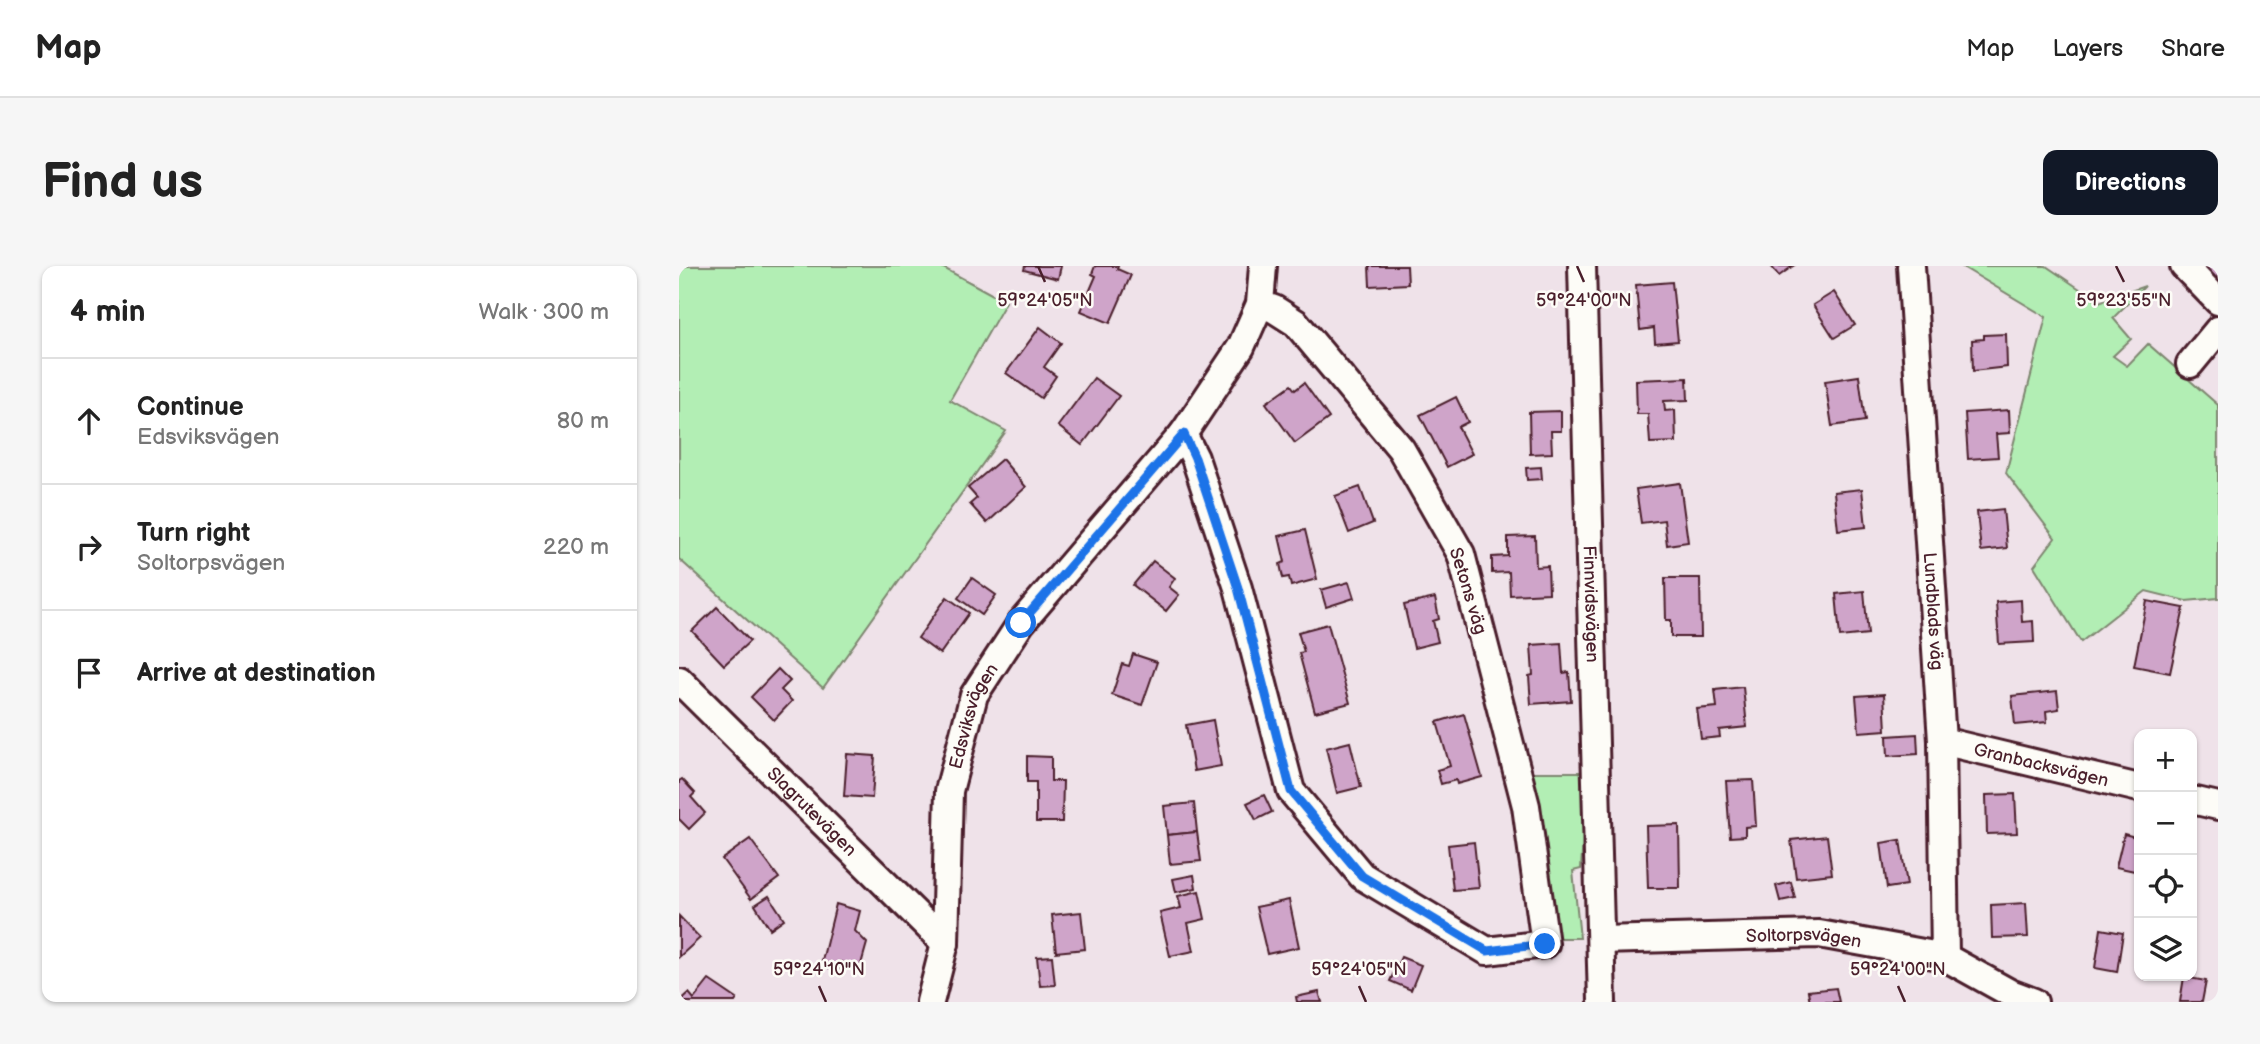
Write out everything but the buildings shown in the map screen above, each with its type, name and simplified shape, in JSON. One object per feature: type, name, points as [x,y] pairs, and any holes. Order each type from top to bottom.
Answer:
[{"type":"street","name":"Edsviksvägen","points":[[930,1002],[945,943],[949,791],[974,695],[1021,623],[1184,434],[1241,347],[1260,304],[1263,266]]},
{"type":"street","name":"Finnvidsvägen","points":[[1582,266],[1602,1002]]},
{"type":"street","name":"Lundblads väg","points":[[1911,266],[1942,741],[1945,957]]},
{"type":"street","points":[[2184,266],[2218,301]]},
{"type":"street","name":"Setons väg","points":[[1184,434],[1195,458],[1238,588],[1291,791],[1362,876],[1373,883],[1487,951],[1545,944],[1525,806],[1461,554],[1401,449],[1296,323],[1274,309],[1260,304]]},
{"type":"street","points":[[2190,364],[2218,330]]},
{"type":"street","name":"Slagrutevägen","points":[[679,680],[945,943]]},
{"type":"street","name":"Granbacksvägen","points":[[1942,741],[2134,787]]},
{"type":"street","points":[[2197,801],[2218,806]]},
{"type":"street","name":"Soltorpsvägen","points":[[1601,940],[1819,934],[1945,957],[2018,999]]},
{"type":"green space","points":[[679,266],[940,266],[1006,302],[950,400],[1006,431],[823,688],[679,559]]},
{"type":"green space","points":[[1961,266],[2046,266],[2099,302],[2145,286],[2113,318],[2131,339],[2113,356],[2127,366],[2148,344],[2218,405],[2218,598],[2186,601],[2146,591],[2081,642],[2034,566],[2055,538],[2006,473],[2046,317]]},
{"type":"green space","points":[[1522,772],[1587,772],[1581,869],[1573,871],[1580,938],[1551,938]]},
{"type":"route","points":[[1021,623],[1184,434],[1195,458],[1238,588],[1291,791],[1362,876],[1487,951],[1545,944]]}]
